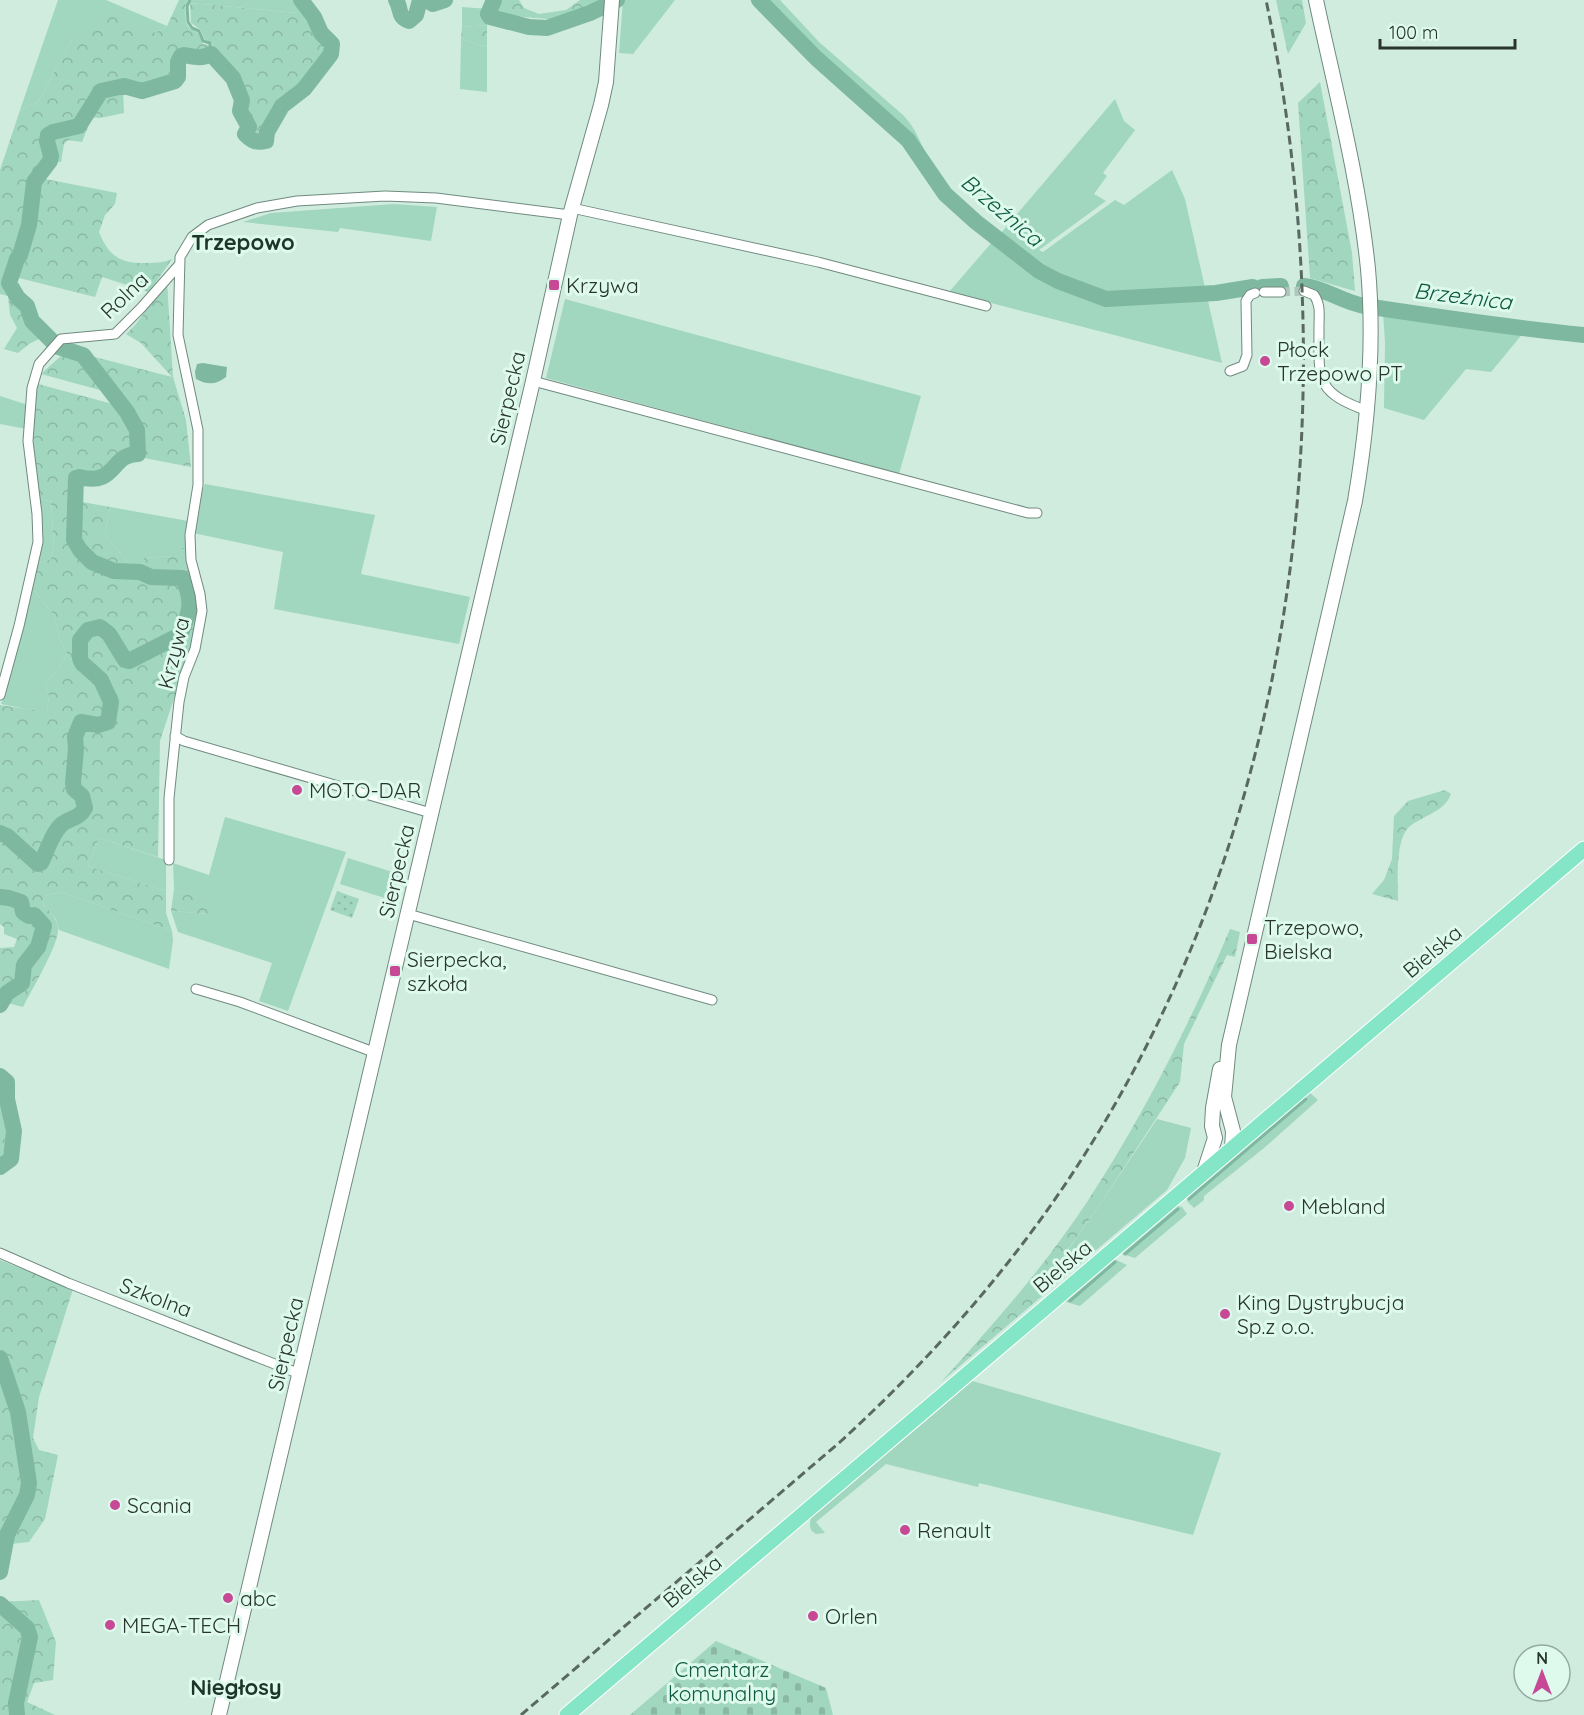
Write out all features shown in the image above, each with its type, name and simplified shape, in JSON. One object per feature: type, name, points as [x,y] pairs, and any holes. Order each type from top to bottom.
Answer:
[{"type":"main road","name":"Bielska","points":[[567,1715],[1584,849]]},
{"type":"street","name":"Sierpecka","points":[[219,1715],[376,1053],[571,212],[601,105],[606,82],[612,0]]},
{"type":"street","points":[[1204,1172],[1215,1138],[1212,1126],[1219,1073],[1228,1045],[1355,501],[1368,411],[1369,291],[1358,200],[1316,0]]},
{"type":"street","name":"Krzywa","points":[[169,860],[169,798],[174,736],[184,677],[195,649],[202,611],[191,560],[190,535],[198,485],[198,430],[178,335],[179,265],[180,257],[192,237],[208,225],[256,208],[297,201],[385,196],[436,198],[571,212],[818,262],[986,306]]},
{"type":"street","name":"Rolna","points":[[0,695],[19,626],[38,542],[28,441],[32,388],[39,364],[59,340],[115,334],[179,265]]},
{"type":"street","points":[[1304,291],[1314,295],[1319,305],[1319,359],[1324,385],[1340,399],[1368,411]]},
{"type":"street","points":[[1230,371],[1243,366],[1247,355],[1246,304],[1248,298],[1260,292],[1281,292]]},
{"type":"street","points":[[533,381],[1028,513],[1037,513]]},
{"type":"street","points":[[174,736],[184,741],[432,813]]},
{"type":"street","points":[[408,914],[712,1000]]},
{"type":"street","points":[[196,989],[240,1002],[376,1053]]},
{"type":"street","points":[[1215,1138],[1230,1150],[1233,1131],[1224,1097],[1228,1045]]},
{"type":"street","points":[[1230,1119],[1245,1126],[1260,1125]]},
{"type":"street","name":"Szkolna","points":[[0,1252],[68,1283],[300,1374]]},
{"type":"green space","points":[[58,0],[106,0],[167,26],[155,33],[73,38],[38,102],[20,110]]},
{"type":"green space","points":[[179,0],[188,0],[185,6],[186,23],[190,29],[198,33],[203,44],[209,45],[209,50],[197,55],[181,52],[175,62],[177,76],[161,85],[141,90],[127,81],[125,84],[99,88],[77,125],[47,130],[41,136],[49,157],[33,178],[30,207],[22,238],[11,272],[6,280],[11,293],[22,304],[29,321],[43,337],[18,353],[4,349],[17,328],[10,315],[8,296],[0,294],[0,170],[20,110],[38,102],[73,38],[109,12],[155,33],[167,26]]},
{"type":"green space","points":[[192,0],[298,0],[309,14],[190,3]]},
{"type":"green space","points":[[519,0],[524,8],[539,14],[566,10],[580,0],[600,0],[597,5],[559,20],[490,14],[495,1]]},
{"type":"green space","points":[[623,0],[675,0],[633,54],[619,53]]},
{"type":"green space","points":[[750,0],[780,0],[819,42],[908,120],[931,163],[946,183],[963,201],[1001,233],[1115,99],[1124,121],[1135,130],[1103,173],[1107,176],[1094,194],[1106,201],[1039,250],[1043,252],[1115,200],[1124,205],[1172,170],[1185,199],[1222,363],[949,292],[993,241],[949,203],[903,142],[826,76]]},
{"type":"green space","points":[[1276,0],[1302,0],[1306,23],[1288,54]]},
{"type":"green space","points":[[190,3],[309,14],[319,34],[330,44],[329,51],[302,88],[280,106],[265,137],[261,140],[252,139],[248,134],[250,125],[242,111],[243,98],[238,82],[234,74],[218,57],[212,43],[204,39],[201,30],[191,23]]},
{"type":"green space","points":[[462,7],[489,9],[485,14],[487,25],[462,27]]},
{"type":"green space","points":[[487,25],[487,47],[461,39],[462,27]]},
{"type":"green space","points":[[461,39],[487,47],[487,92],[460,89]]},
{"type":"green space","points":[[1320,82],[1352,253],[1355,291],[1310,278],[1298,103]]},
{"type":"green space","points":[[123,90],[124,113],[100,118],[88,117],[103,92]]},
{"type":"green space","points":[[84,123],[88,127],[82,142],[68,140],[64,144],[61,162],[52,162],[49,139],[59,132],[80,128]]},
{"type":"green space","points":[[40,178],[117,193],[115,204],[105,215],[99,232],[107,248],[117,257],[130,262],[154,263],[172,259],[149,292],[102,277],[95,297],[15,277],[18,263],[33,231],[35,195]]},
{"type":"green space","points":[[394,204],[437,207],[431,241],[340,228],[338,232],[243,222],[271,213]]},
{"type":"green space","points":[[167,282],[173,377],[186,420],[191,467],[139,457],[139,429],[127,408],[87,355],[172,377],[141,343],[126,334]]},
{"type":"green space","points":[[565,299],[921,396],[899,474],[546,378]]},
{"type":"green space","points":[[1383,312],[1524,332],[1491,372],[1466,369],[1424,420],[1384,408]]},
{"type":"green space","points":[[63,354],[80,356],[88,371],[92,371],[107,392],[41,374]]},
{"type":"green space","points":[[38,384],[120,406],[136,432],[135,453],[121,457],[100,476],[74,477],[75,485],[70,501],[73,522],[72,542],[78,554],[91,564],[113,573],[140,574],[151,579],[180,581],[188,601],[186,614],[177,634],[129,660],[126,659],[113,634],[101,625],[88,628],[78,639],[80,663],[98,680],[104,690],[108,716],[106,721],[80,721],[74,742],[70,780],[72,788],[83,802],[83,809],[75,817],[56,827],[41,861],[38,862],[12,838],[0,832],[0,705],[47,712],[49,696],[45,685],[67,654],[60,639],[54,615],[31,587],[35,565],[51,559],[54,547],[51,502],[39,498],[36,470],[33,427]]},
{"type":"green space","points":[[0,396],[28,405],[27,429],[0,424]]},
{"type":"green space","points":[[205,484],[375,515],[361,574],[470,597],[459,644],[274,609],[283,552],[193,533],[197,503]]},
{"type":"green space","points":[[39,498],[51,502],[54,547],[51,559],[35,565],[42,530]]},
{"type":"green space","points":[[77,501],[110,507],[105,535],[134,570],[114,568],[96,561],[79,546],[76,537]]},
{"type":"green space","points":[[110,507],[188,521],[188,548],[174,556],[144,558],[140,570],[134,570],[105,535]]},
{"type":"green space","points":[[174,548],[188,548],[199,609],[195,640],[160,741],[158,857],[99,838],[88,866],[166,891],[166,913],[172,931],[61,892],[45,896],[43,904],[58,925],[54,944],[23,1007],[4,1002],[9,994],[23,984],[25,967],[40,949],[46,925],[35,914],[28,914],[23,900],[11,896],[0,896],[0,835],[39,867],[42,866],[63,825],[82,818],[86,802],[75,784],[76,738],[82,724],[97,726],[111,721],[114,704],[102,679],[83,663],[82,641],[89,632],[98,629],[103,631],[124,662],[129,664],[182,635],[189,621],[192,605],[184,575],[161,576],[140,570],[144,558],[173,556]]},
{"type":"green space","points":[[31,587],[54,615],[60,639],[67,654],[45,685],[49,696],[47,713],[1,704],[18,645]]},
{"type":"green space","points":[[1445,790],[1451,794],[1443,806],[1408,828],[1404,834],[1398,863],[1398,901],[1372,894],[1384,880],[1392,859],[1394,816],[1408,801]]},
{"type":"green space","points":[[225,817],[346,852],[288,1011],[259,1001],[272,963],[178,932],[171,911],[210,914],[217,905],[174,889],[173,863],[209,875]]},
{"type":"green space","points":[[99,838],[166,860],[166,891],[88,866]]},
{"type":"green space","points":[[348,858],[399,874],[391,900],[340,884]]},
{"type":"green space","points":[[174,889],[218,905],[219,911],[210,914],[171,911]]},
{"type":"green space","points":[[337,891],[359,899],[352,918],[330,910]]},
{"type":"green space","points":[[61,892],[172,931],[169,969],[59,930],[56,919],[43,904],[45,896]]},
{"type":"green space","points":[[0,899],[19,904],[21,913],[28,918],[33,917],[42,927],[35,946],[22,965],[20,982],[3,997],[0,995],[0,948],[14,947],[17,939],[4,934],[4,927],[0,924]]},
{"type":"green space","points":[[1230,929],[1240,932],[1235,957],[1227,955],[1184,1044],[1180,1082],[1099,1206],[1054,1269],[1068,1274],[941,1382],[1017,1295],[1087,1202],[1164,1069],[1199,1000]]},
{"type":"green space","points":[[0,1079],[3,1080],[5,1086],[4,1098],[9,1118],[7,1123],[12,1131],[9,1157],[0,1165]]},
{"type":"green space","points":[[1309,1092],[1318,1100],[1264,1148],[1204,1196],[1204,1200],[1194,1208],[1187,1201],[1188,1195]]},
{"type":"green space","points":[[1157,1119],[1191,1128],[1185,1158],[1167,1190],[1068,1274],[1054,1270],[1099,1206]]},
{"type":"green space","points":[[1176,1205],[1182,1207],[1187,1214],[1135,1258],[1122,1254],[1122,1251]]},
{"type":"green space","points":[[1112,1258],[1127,1265],[1080,1306],[1063,1301]]},
{"type":"green space","points":[[0,1260],[73,1289],[39,1397],[33,1438],[39,1450],[58,1455],[45,1519],[29,1542],[0,1545]]},
{"type":"green space","points":[[969,1380],[1221,1453],[1193,1535],[979,1483],[978,1487],[886,1464],[816,1522],[825,1533],[816,1534],[812,1531],[811,1516]]},
{"type":"green space","points":[[39,1600],[56,1642],[53,1680],[34,1683],[27,1702],[55,1715],[0,1715],[0,1602]]},
{"type":"green space","name":"Cmentarz komunalny","points":[[716,1641],[826,1688],[833,1715],[630,1715]]},
{"type":"shaded area","points":[[197,364],[227,367],[226,377],[219,382],[211,383],[196,379]]},
{"type":"waterway","points":[[190,0],[187,6],[188,22],[192,28],[199,31],[203,41],[210,43],[211,54]]},
{"type":"waterway","name":"Brzeźnica","points":[[0,833],[7,836],[38,864],[41,863],[58,828],[80,815],[85,808],[82,796],[74,789],[73,783],[75,737],[81,722],[98,725],[108,722],[111,702],[101,680],[82,663],[80,658],[80,640],[88,630],[100,627],[109,634],[125,660],[129,661],[180,635],[189,606],[188,593],[182,578],[151,577],[140,572],[114,571],[92,562],[74,540],[76,478],[100,478],[122,459],[138,454],[137,430],[127,412],[83,355],[58,347],[32,321],[27,306],[18,298],[9,283],[29,225],[34,182],[50,161],[48,135],[79,126],[101,91],[124,86],[142,91],[175,81],[178,77],[178,62],[181,56],[201,57],[211,54],[233,78],[242,100],[240,111],[249,127],[245,134],[254,141],[266,141],[267,132],[282,106],[304,89],[331,54],[332,44],[321,33],[314,17],[301,0]]},
{"type":"waterway","name":"Brzeźnica","points":[[396,0],[401,15],[409,21],[416,15],[420,0]]},
{"type":"waterway","name":"Brzeźnica","points":[[427,0],[433,4],[445,0]]},
{"type":"waterway","name":"Brzeźnica","points":[[494,0],[488,14],[490,17],[529,27],[547,28],[590,13],[617,0]]},
{"type":"waterway","name":"Brzeźnica","points":[[759,0],[816,58],[908,140],[945,194],[976,222],[1039,271],[1058,281],[1106,299],[1216,293],[1253,287]]},
{"type":"waterway","name":"Brzeźnica","points":[[1262,287],[1281,286]]},
{"type":"waterway","name":"Brzeźnica","points":[[1304,286],[1365,306],[1502,326],[1584,335]]},
{"type":"waterway","name":"Brzeźnica","points":[[0,897],[21,902],[23,912],[29,916],[34,915],[44,926],[38,947],[24,965],[22,983],[7,993],[0,1005]]},
{"type":"waterway","name":"Brzeźnica","points":[[0,1076],[7,1082],[7,1099],[14,1131],[11,1159],[0,1167]]},
{"type":"waterway","points":[[1189,1199],[1306,1099]]},
{"type":"waterway","points":[[1125,1254],[1178,1209]]},
{"type":"waterway","points":[[1070,1301],[1115,1262]]},
{"type":"waterway","name":"Brzeźnica","points":[[0,1358],[18,1412],[29,1483],[27,1495],[7,1535],[0,1572]]},
{"type":"waterway","name":"Brzeźnica","points":[[0,1604],[27,1628],[30,1637],[16,1703],[17,1715]]},
{"type":"tunnel","points":[[1281,292],[1304,291]]},
{"type":"railway","points":[[521,1715],[840,1442],[943,1339],[1006,1265],[1063,1187],[1090,1146],[1161,1016],[1217,879],[1259,737],[1287,591],[1301,443],[1302,294],[1290,146],[1266,0]]},
{"type":"place","name":"Krzywa","points":[[554,285]]},
{"type":"place","name":"Płock Trzepowo PT","points":[[1265,361]]},
{"type":"place","name":"MOTO-DAR","points":[[297,790]]},
{"type":"place","name":"Trzepowo, Bielska","points":[[1252,939]]},
{"type":"place","name":"Sierpecka, szkoła","points":[[395,971]]},
{"type":"place","name":"Mebland","points":[[1289,1206]]},
{"type":"place","name":"King Dystrybucja Sp.z o.o.","points":[[1225,1314]]},
{"type":"place","name":"Scania","points":[[115,1505]]},
{"type":"place","name":"Renault","points":[[905,1530]]},
{"type":"place","name":"abc","points":[[228,1598]]},
{"type":"place","name":"Orlen","points":[[813,1616]]},
{"type":"place","name":"MEGA-TECH","points":[[110,1625]]},
{"type":"district","name":"Trzepowo","points":[[243,242]]},
{"type":"district","name":"Niegłosy","points":[[236,1687]]}]
